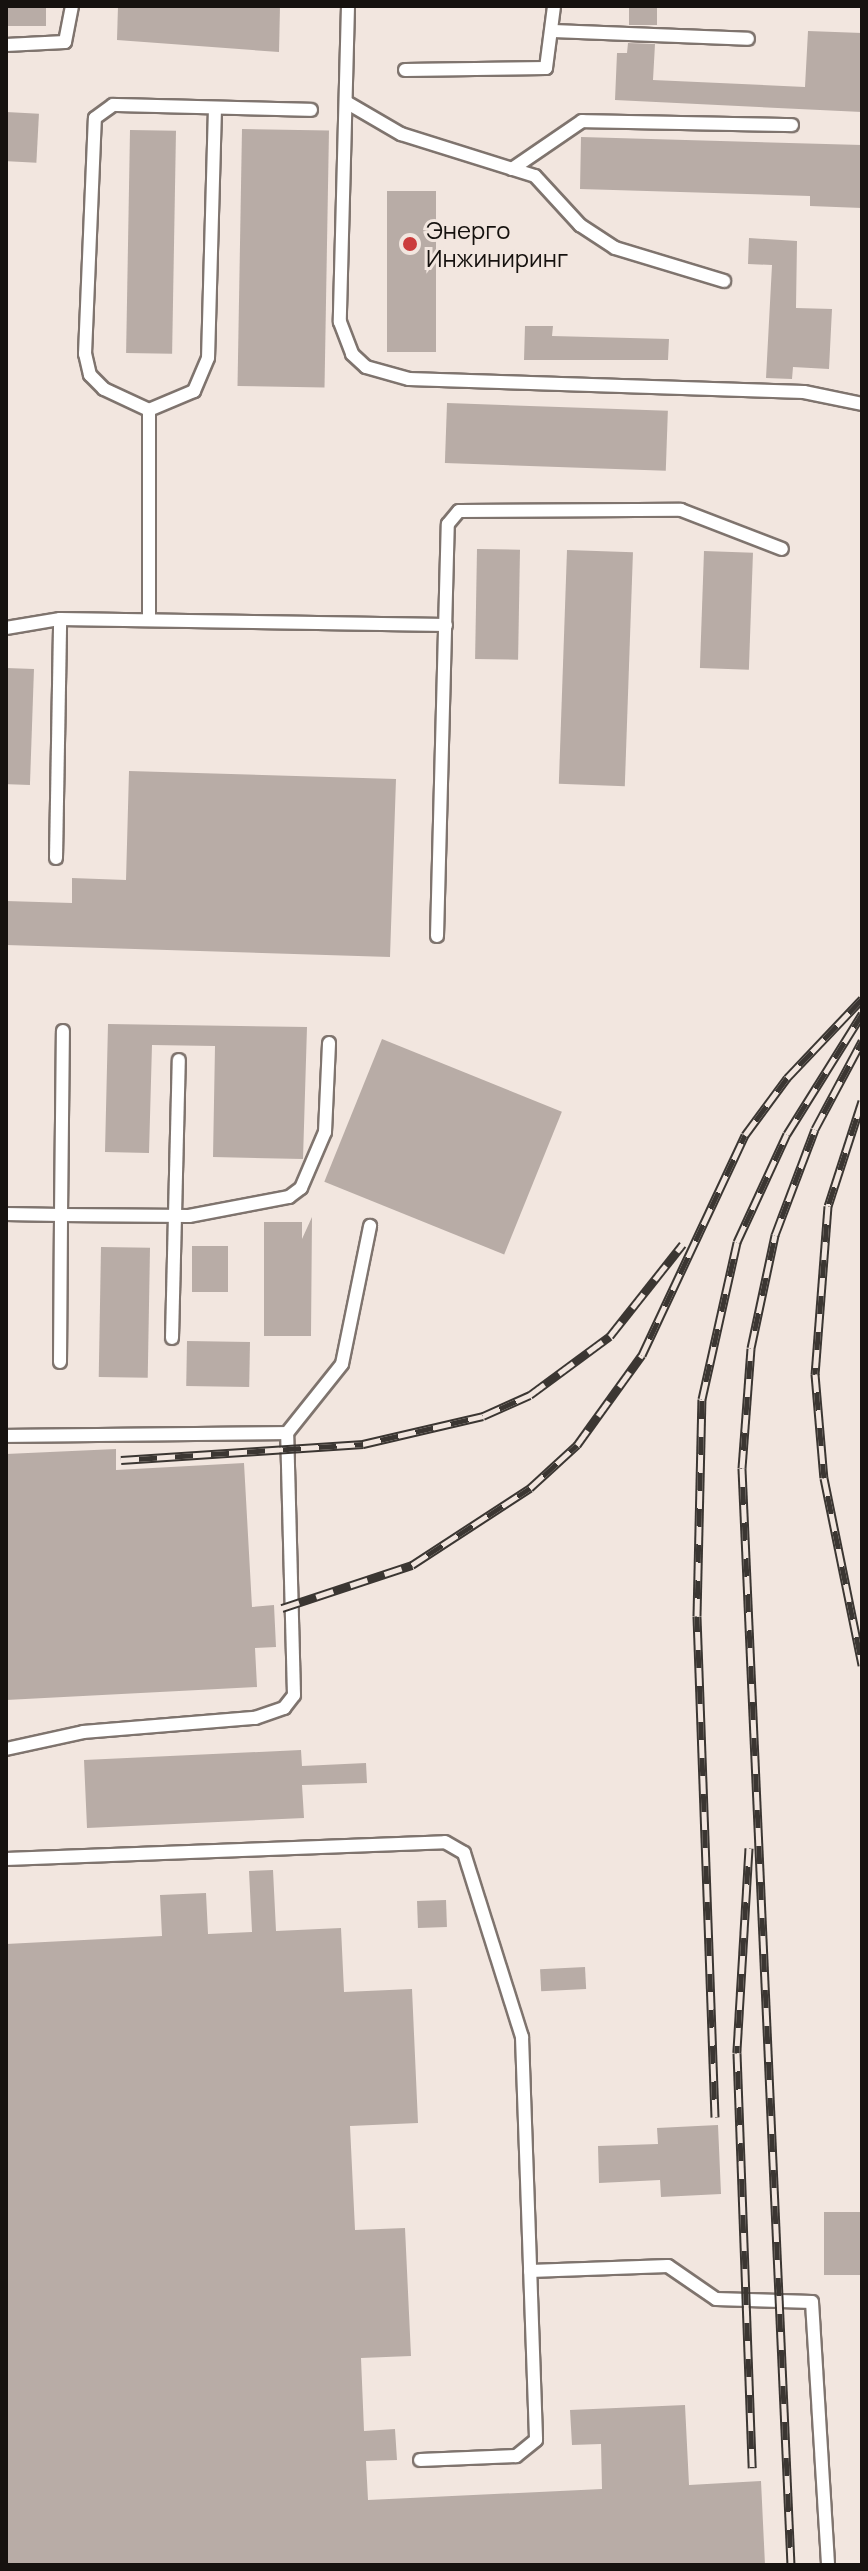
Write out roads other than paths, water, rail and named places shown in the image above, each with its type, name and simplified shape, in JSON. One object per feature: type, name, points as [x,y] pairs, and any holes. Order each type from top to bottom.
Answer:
[{"type":"lane","points":[[6,45],[65,42],[72,6]]},
{"type":"lane","points":[[348,6],[340,322],[352,354],[366,367],[409,379],[804,392],[862,404]]},
{"type":"lane","points":[[405,70],[536,72],[551,58],[554,6]]},
{"type":"lane","points":[[553,31],[748,39]]},
{"type":"lane","points":[[346,102],[401,134],[512,169],[548,186],[593,237],[724,281]]},
{"type":"lane","points":[[215,108],[206,368],[194,391],[149,410],[104,389],[90,375],[85,354],[91,132],[95,118],[113,105],[311,110]]},
{"type":"lane","points":[[512,169],[582,121],[792,125]]},
{"type":"lane","points":[[149,410],[149,620]]},
{"type":"lane","points":[[437,936],[448,524],[476,506],[681,510],[782,549]]},
{"type":"lane","points":[[56,858],[60,619]]},
{"type":"lane","points":[[6,628],[60,619],[446,625]]},
{"type":"lane","points":[[60,1362],[63,1031]]},
{"type":"lane","points":[[6,1214],[175,1216],[272,1202],[301,1188],[325,1132],[329,1043]]},
{"type":"lane","points":[[172,1338],[179,1060]]},
{"type":"lane","points":[[6,1749],[83,1732],[255,1718],[284,1708],[298,1680],[287,1433],[342,1364],[370,1226]]},
{"type":"lane","points":[[6,1436],[287,1433]]},
{"type":"lane","points":[[6,1859],[456,1846],[522,2037],[536,2440],[516,2456],[420,2460]]},
{"type":"lane","points":[[530,2271],[668,2266],[716,2299],[812,2302],[828,2565]]},
{"type":"railway","points":[[282,1608],[412,1565],[530,1488],[577,1445],[642,1355],[745,1135],[787,1078],[862,999]]},
{"type":"railway","points":[[715,2117],[697,1616],[702,1399],[737,1242],[787,1134],[862,1014]]},
{"type":"railway","points":[[791,2565],[742,1468],[751,1348],[775,1235],[815,1129],[862,1041]]},
{"type":"railway","points":[[862,1101],[828,1206],[815,1374],[824,1478],[862,1665]]},
{"type":"railway","points":[[121,1460],[363,1444],[483,1416],[530,1395],[610,1336],[683,1244]]},
{"type":"railway","points":[[749,1848],[737,2053],[752,2468]]},
{"type":"place","name":"Энерго Инжиниринг","points":[[410,244]]}]
